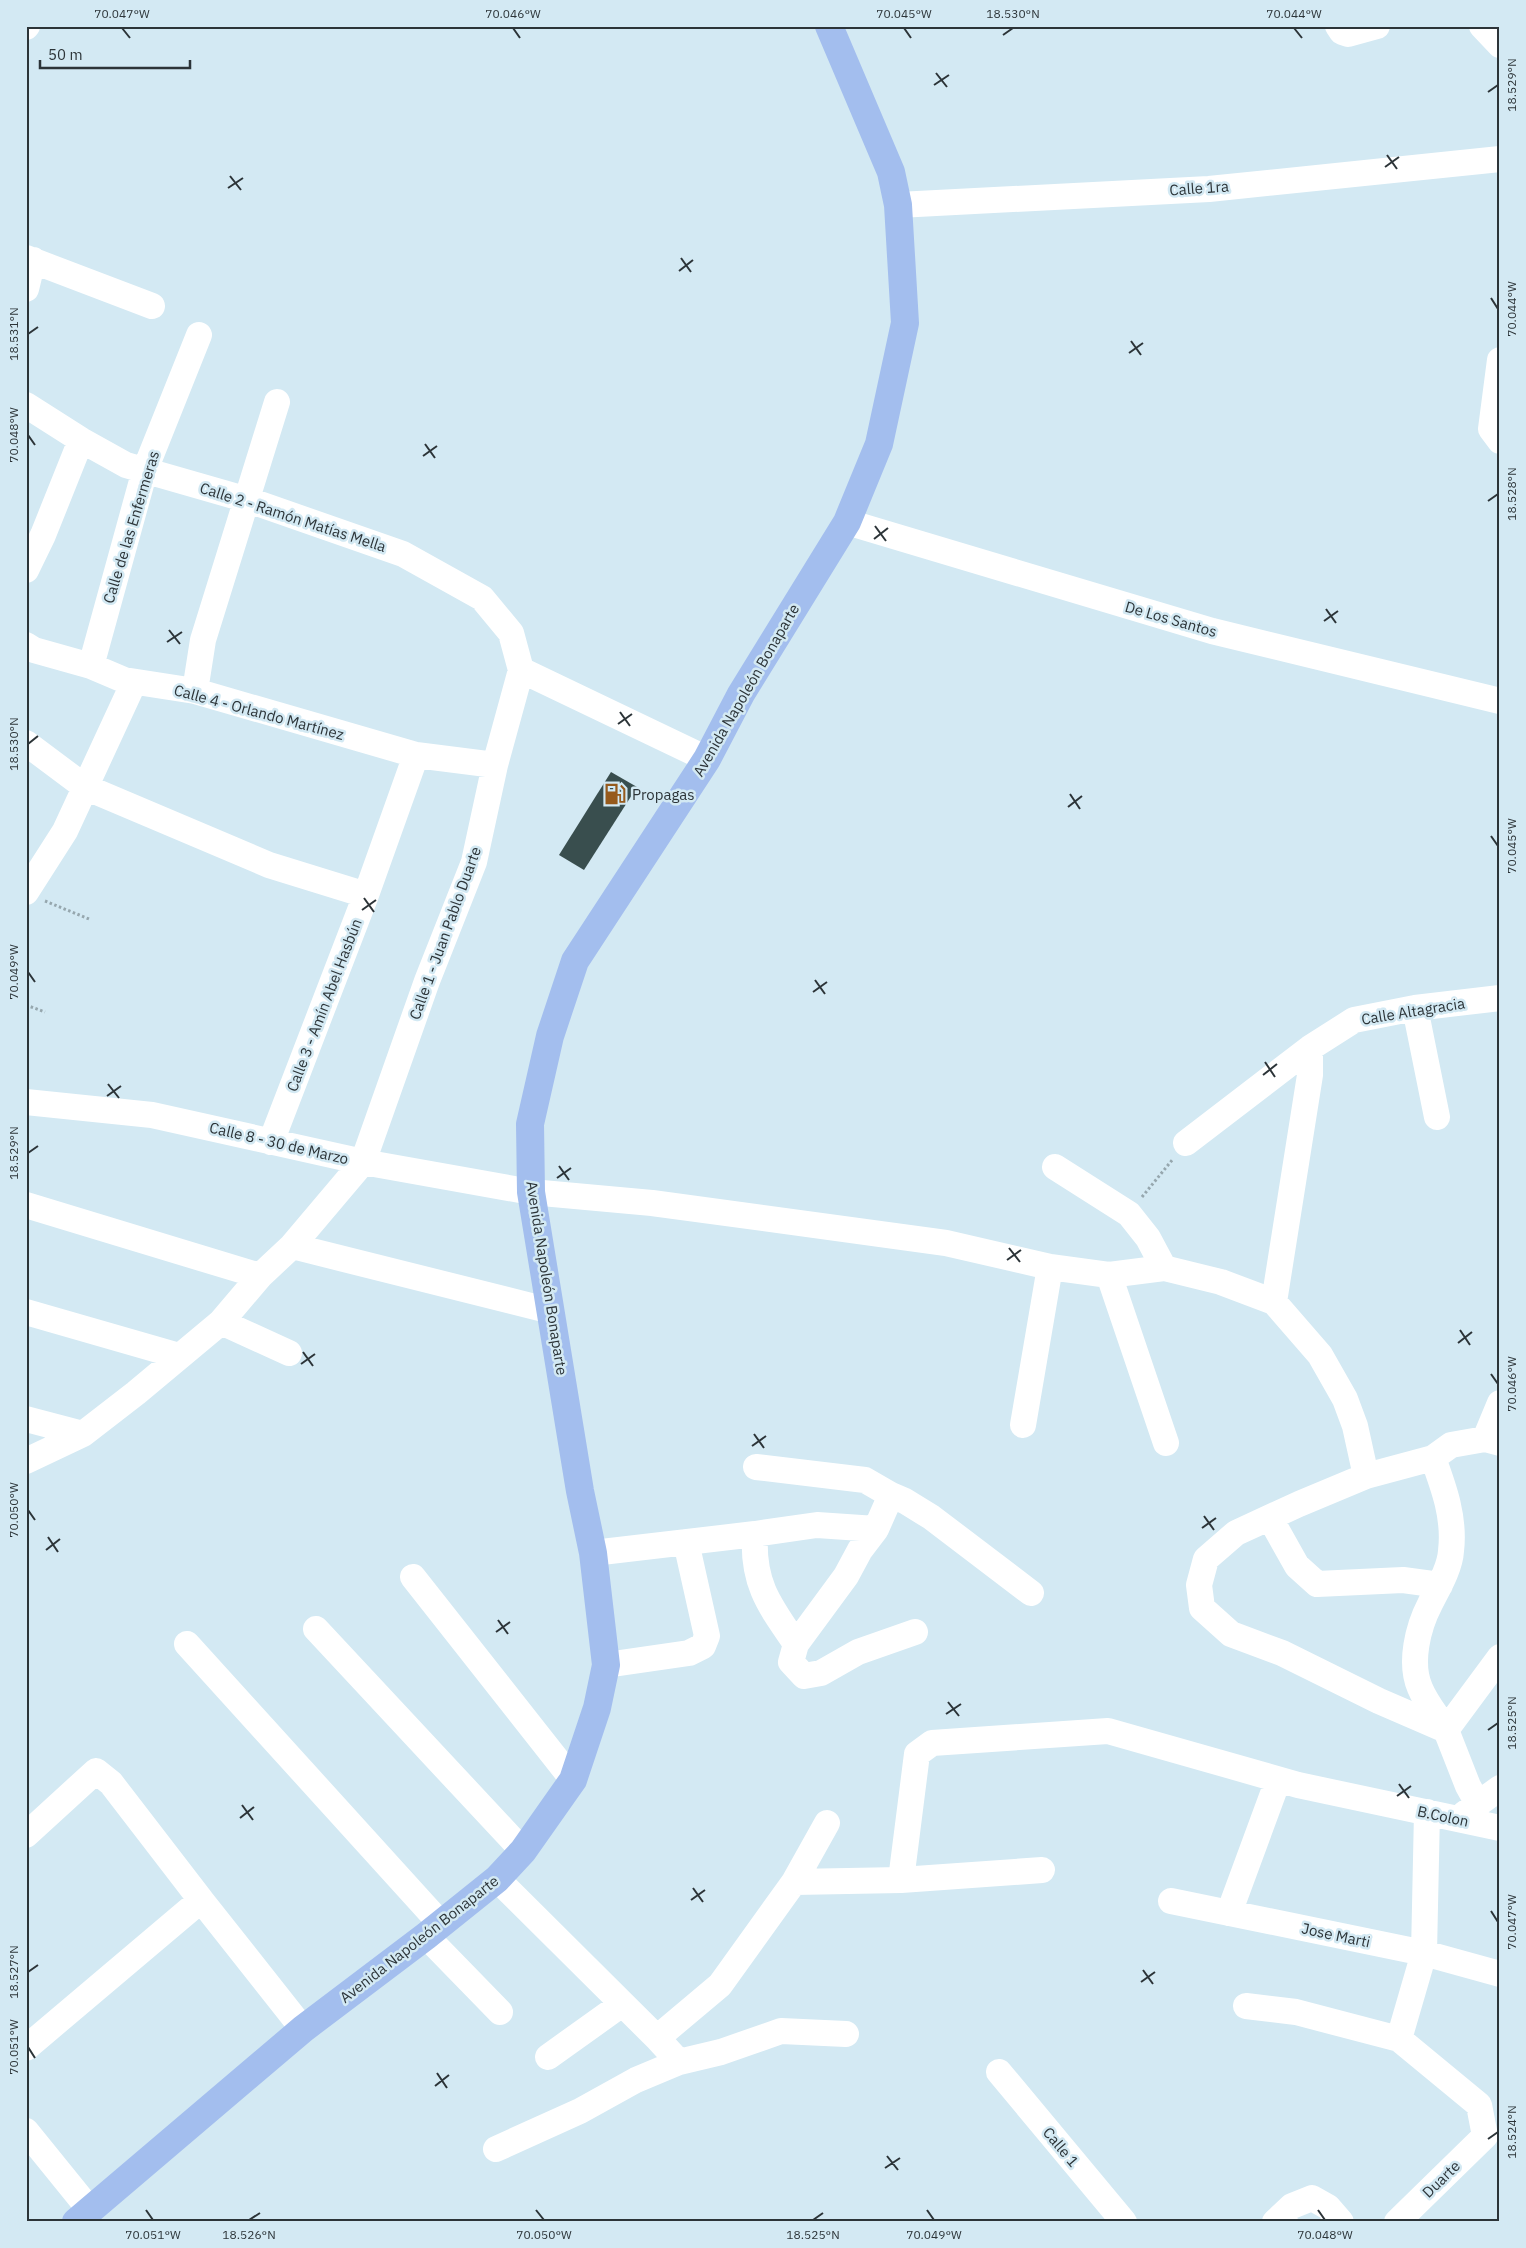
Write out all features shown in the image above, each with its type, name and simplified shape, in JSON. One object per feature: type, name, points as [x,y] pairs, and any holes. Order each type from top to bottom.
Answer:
[{"type":"main road","name":"Avenida Napoleón Bonaparte","points":[[83,2216],[304,2029],[434,1930],[497,1879],[523,1851],[573,1780],[597,1708],[606,1665],[592,1553],[580,1491],[531,1192],[530,1124],[550,1036],[575,961],[707,759],[741,694],[847,522],[879,444],[905,323],[898,205],[891,172],[829,26]]},
{"type":"street","points":[[1338,26],[1342,32],[1348,34],[1378,26]]},
{"type":"street","points":[[1482,26],[1500,45]]},
{"type":"street","name":"Calle 1ra","points":[[898,205],[1209,189],[1500,159]]},
{"type":"street","points":[[26,289],[30,259],[152,306]]},
{"type":"street","name":"Calle de las Enfermeras","points":[[91,666],[145,470],[199,335]]},
{"type":"street","points":[[1500,360],[1491,429],[1500,441]]},
{"type":"street","points":[[195,691],[203,640],[277,402]]},
{"type":"street","name":"Calle 2 - Ramón Matías Mella","points":[[26,406],[126,465],[248,500],[403,554],[482,598],[511,633],[520,670]]},
{"type":"street","points":[[26,570],[43,535],[81,440]]},
{"type":"street","name":"De Los Santos","points":[[847,522],[1212,631],[1500,702]]},
{"type":"street","name":"Calle 4 - Orlando Martínez","points":[[29,653],[91,666],[134,682],[195,691],[416,755],[495,765]]},
{"type":"street","points":[[520,670],[707,759]]},
{"type":"street","name":"Calle 1 - Juan Pablo Duarte","points":[[363,1162],[427,981],[474,862],[495,765],[520,670]]},
{"type":"street","points":[[35,896],[134,682]]},
{"type":"street","points":[[26,743],[85,787],[269,865],[366,895]]},
{"type":"street","name":"Calle 3 - Amín Abel Hasbún","points":[[271,1142],[366,895],[416,755]]},
{"type":"street","name":"Calle Altagracia","points":[[1186,1143],[1310,1048],[1354,1020],[1415,1008],[1500,998]]},
{"type":"street","points":[[1415,1008],[1437,1117]]},
{"type":"street","points":[[1274,1302],[1310,1075],[1310,1048]]},
{"type":"street","name":"Calle 8 - 30 de Marzo","points":[[26,1102],[152,1115],[363,1162],[531,1192],[652,1203],[946,1243],[1050,1267],[1109,1275],[1164,1268]]},
{"type":"street","points":[[26,1461],[83,1434],[222,1322],[260,1276],[292,1246],[363,1162]]},
{"type":"street","points":[[1055,1167],[1129,1214],[1148,1238],[1164,1268],[1221,1282],[1274,1302],[1320,1355],[1345,1399],[1355,1426],[1366,1476]]},
{"type":"street","points":[[26,1205],[260,1276]]},
{"type":"street","points":[[292,1246],[552,1311]]},
{"type":"street","points":[[1023,1424],[1050,1267]]},
{"type":"street","points":[[1109,1275],[1166,1443]]},
{"type":"street","points":[[26,1312],[179,1356]]},
{"type":"street","points":[[222,1322],[289,1353]]},
{"type":"street","points":[[1446,1730],[1380,1701],[1282,1653],[1232,1634],[1202,1608],[1199,1585],[1206,1559],[1236,1533],[1366,1476],[1433,1458],[1450,1445],[1492,1441],[1500,1404]]},
{"type":"street","points":[[26,1419],[83,1434]]},
{"type":"street","points":[[1433,1458],[1450,1506],[1452,1552],[1440,1585],[1426,1612],[1416,1646],[1416,1672],[1420,1689],[1446,1730],[1468,1786],[1468,1812]]},
{"type":"street","points":[[756,1468],[865,1480],[891,1495],[905,1500],[931,1517],[1031,1593]]},
{"type":"street","points":[[891,1495],[876,1529],[860,1550],[846,1576],[796,1644],[791,1662],[804,1676],[821,1673],[858,1652],[915,1632]]},
{"type":"street","points":[[1270,1518],[1297,1566],[1316,1584],[1403,1580],[1440,1585]]},
{"type":"street","points":[[592,1553],[817,1525],[876,1529]]},
{"type":"street","points":[[754,1534],[754,1557],[766,1601],[796,1644]]},
{"type":"street","points":[[606,1665],[690,1653],[703,1646],[707,1636],[686,1542]]},
{"type":"street","points":[[413,1577],[573,1780]]},
{"type":"street","points":[[316,1629],[523,1851]]},
{"type":"street","points":[[187,1644],[434,1930],[500,2012]]},
{"type":"street","points":[[1446,1730],[1500,1657]]},
{"type":"street","name":"B.Colon","points":[[900,1880],[917,1754],[932,1743],[1108,1731],[1288,1782],[1427,1812],[1468,1812],[1500,1828]]},
{"type":"street","points":[[26,1835],[96,1772],[111,1783],[304,2029]]},
{"type":"street","points":[[1229,1912],[1288,1782]]},
{"type":"street","points":[[1468,1812],[1500,1788]]},
{"type":"street","points":[[1399,2039],[1424,1953],[1427,1812]]},
{"type":"street","points":[[657,2038],[720,1985],[794,1882],[827,1823]]},
{"type":"street","points":[[794,1882],[900,1880],[1042,1870]]},
{"type":"street","points":[[497,1879],[679,2062]]},
{"type":"street","points":[[26,2048],[201,1900]]},
{"type":"street","name":"Jose Marti","points":[[1171,1901],[1424,1953],[1500,1974]]},
{"type":"street","points":[[548,2057],[622,2004]]},
{"type":"street","points":[[1246,2006],[1296,2012],[1399,2039],[1479,2105],[1492,2139]]},
{"type":"street","points":[[496,2149],[580,2111],[636,2080],[679,2062],[721,2052],[781,2031],[846,2034]]},
{"type":"street","name":"Calle 1","points":[[999,2072],[1124,2222]]},
{"type":"street","points":[[26,2131],[83,2216]]},
{"type":"street","name":"Duarte","points":[[1397,2222],[1492,2139]]},
{"type":"street","points":[[1275,2222],[1292,2206],[1312,2198],[1328,2207],[1340,2222]]},
{"type":"path","points":[[35,896],[89,919]]},
{"type":"path","points":[[26,1005],[45,1012]]},
{"type":"path","points":[[1129,1214],[1186,1143]]},
{"type":"building","points":[[611,772],[637,787],[584,870],[559,855]]},
{"type":"place","name":"Propagas","points":[[615,794]]}]
